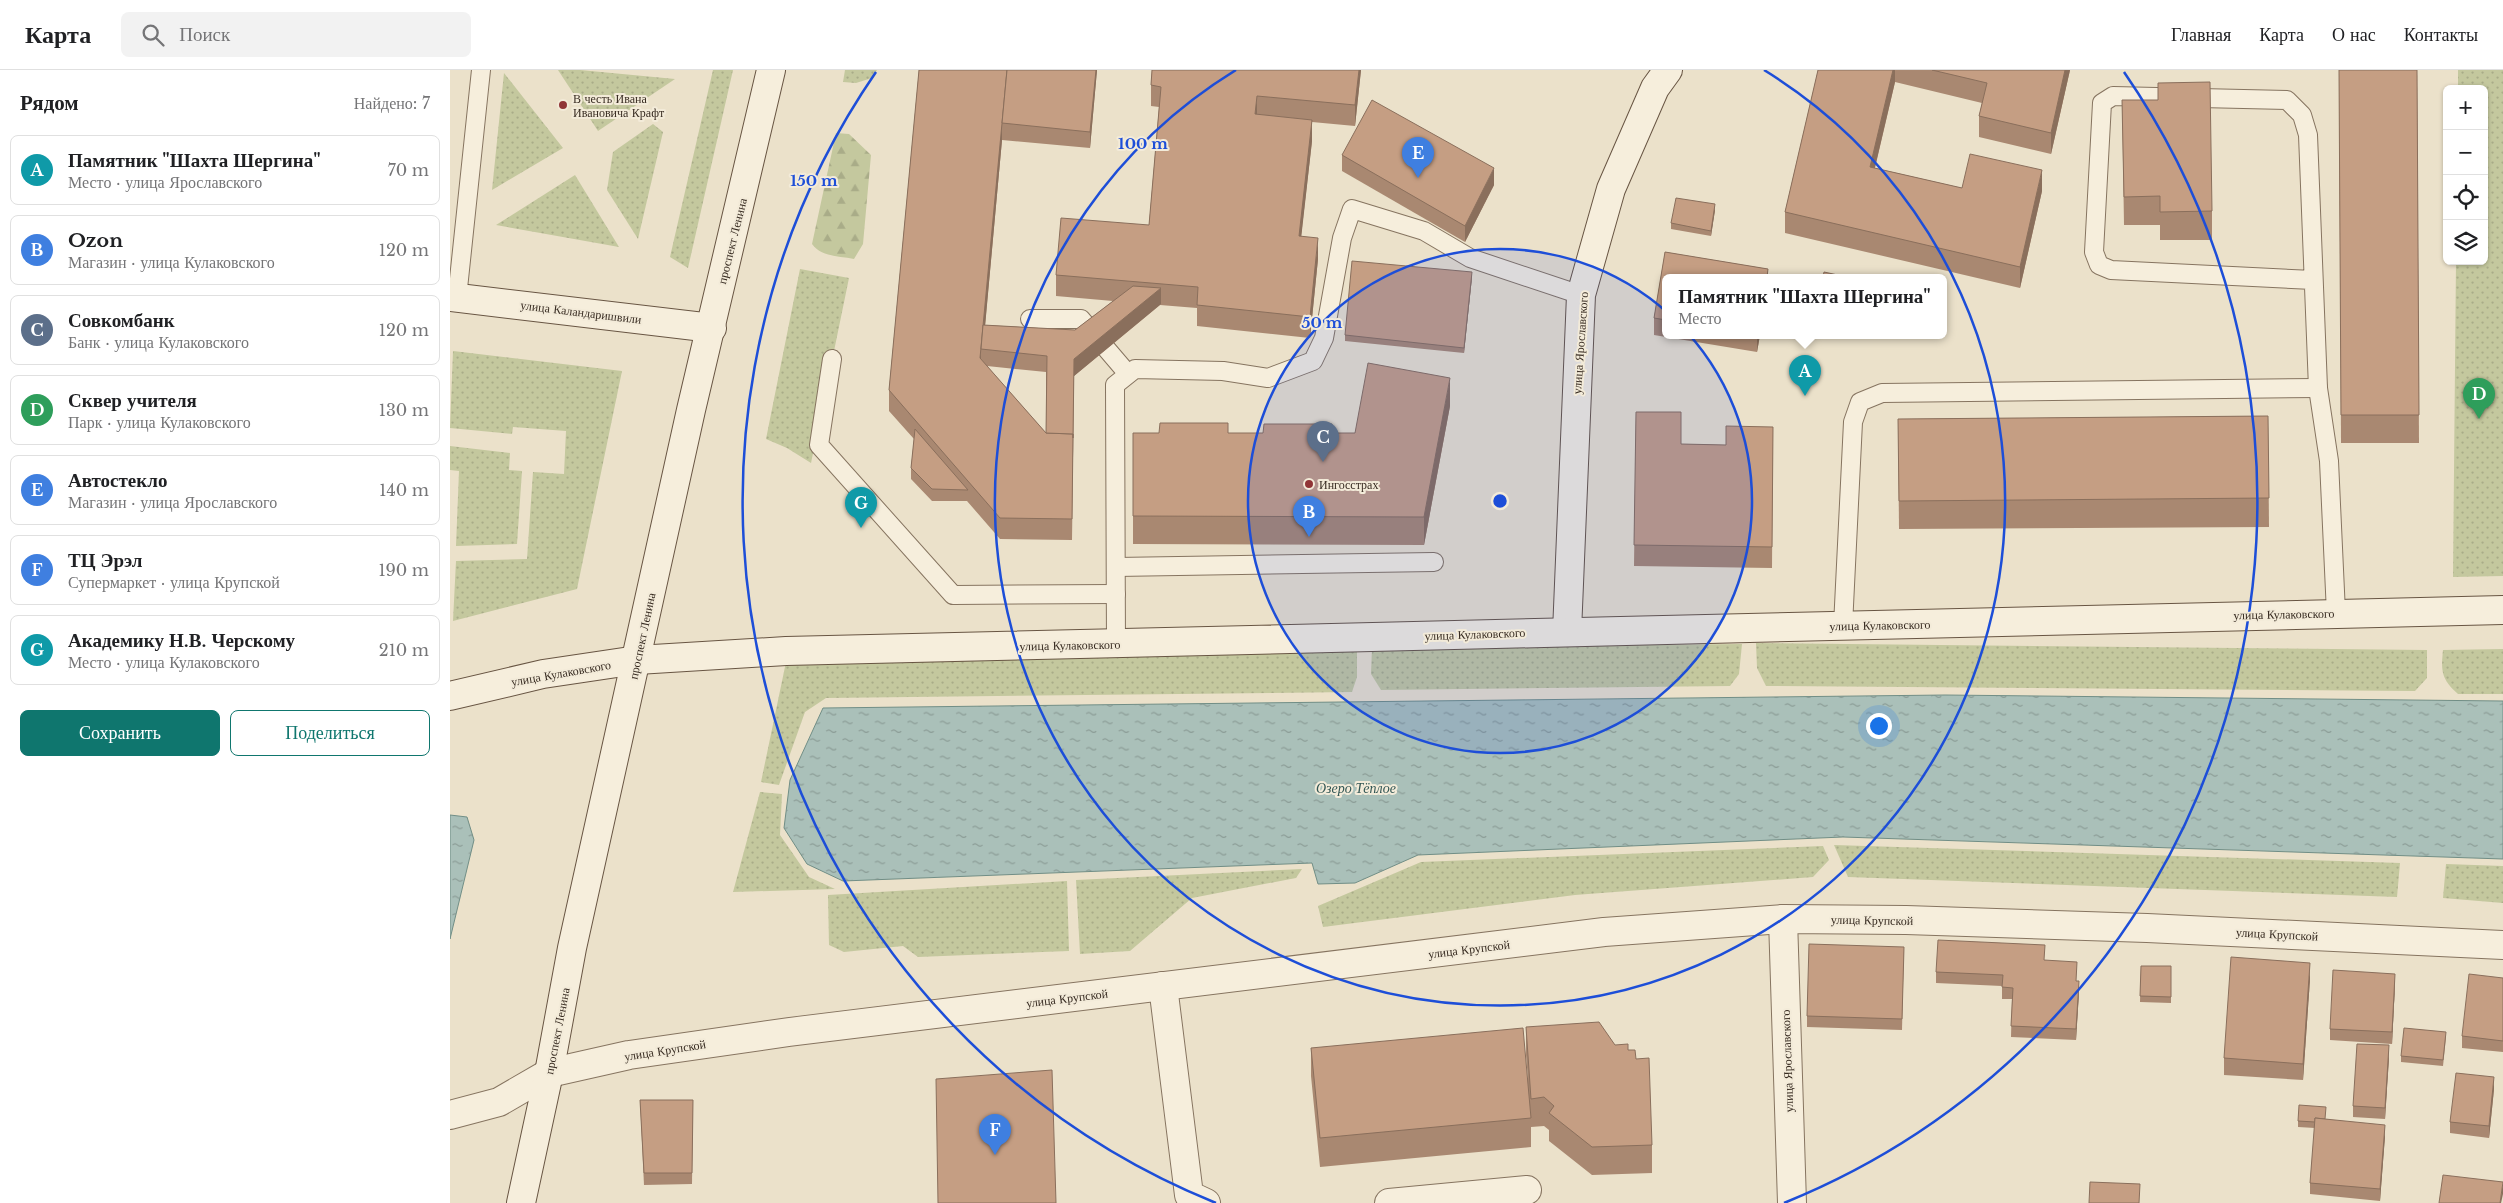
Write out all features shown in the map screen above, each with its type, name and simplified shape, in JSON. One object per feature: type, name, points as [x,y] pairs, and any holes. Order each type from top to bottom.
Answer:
[{"type":"street","name":"проспект Ленина","points":[[521,1203],[549,1073],[572,948],[690,416],[771,70]]},
{"type":"street","name":"улица Ярославского","points":[[1567,632],[1580,295],[1611,189],[1655,88],[1668,70]]},
{"type":"street","name":"улица Каландаришвили","points":[[454,297],[712,328]]},
{"type":"street","name":"улица Кулаковского","points":[[450,696],[544,674],[637,660],[786,651],[2503,610]]},
{"type":"street","name":"улица Ярославского","points":[[1783,919],[1792,1203]]},
{"type":"street","name":"улица Крупской","points":[[450,1115],[498,1102],[549,1073],[638,1054],[789,1032],[1604,932],[1783,919],[1906,920],[2137,927],[2503,945]]},
{"type":"street","points":[[1163,986],[1189,1196],[1206,1203]]},
{"type":"street","points":[[1389,1203],[1527,1190]]},
{"type":"lane","points":[[454,297],[481,70]]},
{"type":"lane","points":[[2313,280],[2112,270],[2099,264],[2094,252],[2102,103],[2112,96],[2288,100],[2302,115],[2308,135],[2318,388],[2329,461],[2336,613]]},
{"type":"lane","points":[[1116,644],[1115,385],[1128,374],[1136,369],[1224,371],[1268,378],[1313,361],[1324,338],[1342,238],[1352,209],[1424,231],[1470,258],[1580,295]]},
{"type":"lane","points":[[1030,319],[1081,319],[1128,374]]},
{"type":"lane","points":[[832,359],[819,445],[953,595],[1116,594]]},
{"type":"lane","points":[[1843,626],[1853,422],[1860,402],[1882,393],[2318,388]]},
{"type":"lane","points":[[1116,567],[1434,562]]},
{"type":"green space","points":[[558,70],[580,70],[675,79],[598,131]]},
{"type":"green space","points":[[713,70],[733,70],[688,268],[670,257]]},
{"type":"green space","points":[[845,70],[877,70],[872,78],[856,83],[843,82]]},
{"type":"green space","points":[[2458,70],[2503,70],[2503,576],[2453,577],[2456,265],[2488,265],[2488,85],[2458,85]]},
{"type":"green space","points":[[504,73],[563,148],[492,190]]},
{"type":"green space","points":[[653,124],[663,132],[638,239],[607,190],[613,152]]},
{"type":"green space","points":[[836,133],[849,134],[871,155],[863,244],[854,259],[826,254],[812,244]]},
{"type":"green space","points":[[575,175],[619,247],[496,225]]},
{"type":"green space","points":[[800,269],[849,278],[811,463],[787,448],[766,439]]},
{"type":"green space","points":[[453,351],[622,371],[577,589],[453,621],[456,561],[527,559],[533,472],[564,474],[566,431],[513,427],[512,434],[450,428]]},
{"type":"green space","points":[[450,446],[510,453],[509,470],[522,471],[517,544],[456,546],[459,471],[450,470]]},
{"type":"green space","points":[[1756,643],[2427,650],[2427,678],[2415,691],[1766,686],[1757,668]]},
{"type":"green space","points":[[1742,644],[1739,674],[1730,686],[1381,690],[1371,674],[1372,648]]},
{"type":"green space","points":[[2503,649],[2503,694],[2458,694],[2445,679],[2442,669],[2443,650]]},
{"type":"green space","points":[[1357,650],[1357,677],[1352,692],[826,698],[805,712],[779,785],[761,782],[786,662]]},
{"type":"green space","points":[[760,792],[782,794],[780,835],[809,877],[835,889],[733,892]]},
{"type":"green space","points":[[1834,845],[2400,863],[2397,897],[1848,877]]},
{"type":"green space","points":[[1823,846],[1829,860],[1813,877],[1575,895],[1323,927],[1318,906],[1421,862]]},
{"type":"green space","points":[[2446,864],[2503,866],[2503,903],[2443,898]]},
{"type":"green space","points":[[1302,869],[1296,878],[1192,898],[1130,951],[1080,954],[1076,880]]},
{"type":"green space","points":[[1067,881],[1069,951],[918,957],[903,946],[844,952],[829,945],[828,895]]},
{"type":"water","name":"Озеро Тёплое","points":[[1945,695],[2503,701],[2503,859],[1843,837],[1418,855],[1355,883],[1318,884],[1312,863],[843,881],[807,864],[784,828],[790,780],[823,708]]},
{"type":"water","points":[[450,815],[467,817],[474,840],[450,939]]},
{"type":"building","points":[[919,70],[1007,70],[980,358],[1046,433],[1073,434],[1072,519],[1000,518],[889,390]]},
{"type":"building","points":[[1007,70],[1096,70],[1090,132],[1002,123]]},
{"type":"building","points":[[1152,70],[1359,70],[1355,105],[1257,96],[1255,114],[1312,120],[1299,236],[1318,238],[1310,317],[1197,305],[1198,287],[1056,275],[1061,218],[1149,225],[1161,87],[1151,85]]},
{"type":"building","points":[[1818,70],[1893,70],[1870,167],[1962,188],[1970,154],[2042,170],[2020,267],[1785,212]]},
{"type":"building","points":[[1932,70],[2065,70],[2051,133],[1979,116],[1987,83]]},
{"type":"building","points":[[2339,70],[2417,70],[2419,415],[2341,415]]},
{"type":"building","points":[[2210,82],[2212,211],[2160,212],[2160,196],[2124,197],[2122,100],[2158,100],[2158,83]]},
{"type":"building","points":[[1372,100],[1494,168],[1465,226],[1342,155]]},
{"type":"building","points":[[1676,198],[1715,204],[1711,231],[1671,223]]},
{"type":"building","points":[[1665,252],[1768,269],[1767,274],[1662,274],[1662,319],[1654,318]]},
{"type":"building","points":[[1352,261],[1472,272],[1464,348],[1345,335]]},
{"type":"building","points":[[1133,286],[1161,288],[1074,359],[1073,438],[1073,434],[1046,433],[1047,356],[981,349],[983,325],[1075,330]]},
{"type":"building","points":[[1368,363],[1450,378],[1424,517],[1133,516],[1133,433],[1159,433],[1160,423],[1228,423],[1228,433],[1263,433],[1264,424],[1332,424],[1332,433],[1355,433]]},
{"type":"building","points":[[1636,412],[1681,412],[1681,444],[1726,445],[1726,426],[1773,427],[1772,547],[1634,545]]},
{"type":"building","points":[[2268,416],[2269,498],[1899,501],[1898,419]]},
{"type":"building","points":[[915,429],[968,490],[932,489],[911,468]]},
{"type":"building","points":[[1938,940],[2045,945],[2044,960],[2077,962],[2076,981],[2079,981],[2076,1029],[2011,1026],[2013,988],[2002,987],[2003,975],[1936,972]]},
{"type":"building","points":[[1809,944],[1904,947],[1902,1019],[1807,1016]]},
{"type":"building","points":[[2231,957],[2310,963],[2303,1064],[2224,1058]]},
{"type":"building","points":[[2141,966],[2171,966],[2171,997],[2140,996]]},
{"type":"building","points":[[2333,970],[2395,974],[2392,1032],[2330,1029]]},
{"type":"building","points":[[2469,974],[2503,978],[2503,1041],[2462,1036]]},
{"type":"building","points":[[1599,1022],[1615,1045],[1628,1044],[1628,1050],[1635,1050],[1636,1059],[1649,1058],[1652,1145],[1592,1147],[1549,1113],[1554,1106],[1544,1097],[1531,1099],[1526,1027]]},
{"type":"building","points":[[1523,1028],[1531,1118],[1320,1138],[1311,1048]]},
{"type":"building","points":[[2404,1028],[2446,1032],[2443,1060],[2401,1056]]},
{"type":"building","points":[[2357,1044],[2389,1045],[2385,1108],[2353,1106]]},
{"type":"building","points":[[1052,1070],[1056,1203],[938,1203],[936,1079]]},
{"type":"building","points":[[2456,1073],[2494,1077],[2489,1126],[2450,1122]]},
{"type":"building","points":[[640,1100],[693,1100],[692,1173],[644,1173]]},
{"type":"building","points":[[2299,1105],[2326,1107],[2325,1119],[2315,1118],[2315,1122],[2298,1121]]},
{"type":"building","points":[[2315,1118],[2385,1125],[2380,1189],[2310,1183]]},
{"type":"building","points":[[2443,1175],[2503,1182],[2500,1203],[2439,1203]]},
{"type":"building","points":[[2090,1182],[2140,1184],[2139,1203],[2089,1203]]},
{"type":"place","name":"В честь Ивана Ивановича Крафт","points":[[563,105]]},
{"type":"place","name":"Автостекло","points":[[1418,178]]},
{"type":"place","name":"Памятник \"Шахта Шергина\"","points":[[1805,396]]},
{"type":"place","name":"Сквер учителя","points":[[2479,419]]},
{"type":"place","name":"Совкомбанк","points":[[1323,462]]},
{"type":"place","name":"Ингосстрах","points":[[1309,484]]},
{"type":"place","name":"Академику Н.В. Черскому","points":[[861,528]]},
{"type":"place","name":"Ozon","points":[[1309,537]]},
{"type":"place","name":"ТЦ Эрэл","points":[[995,1155]]}]
